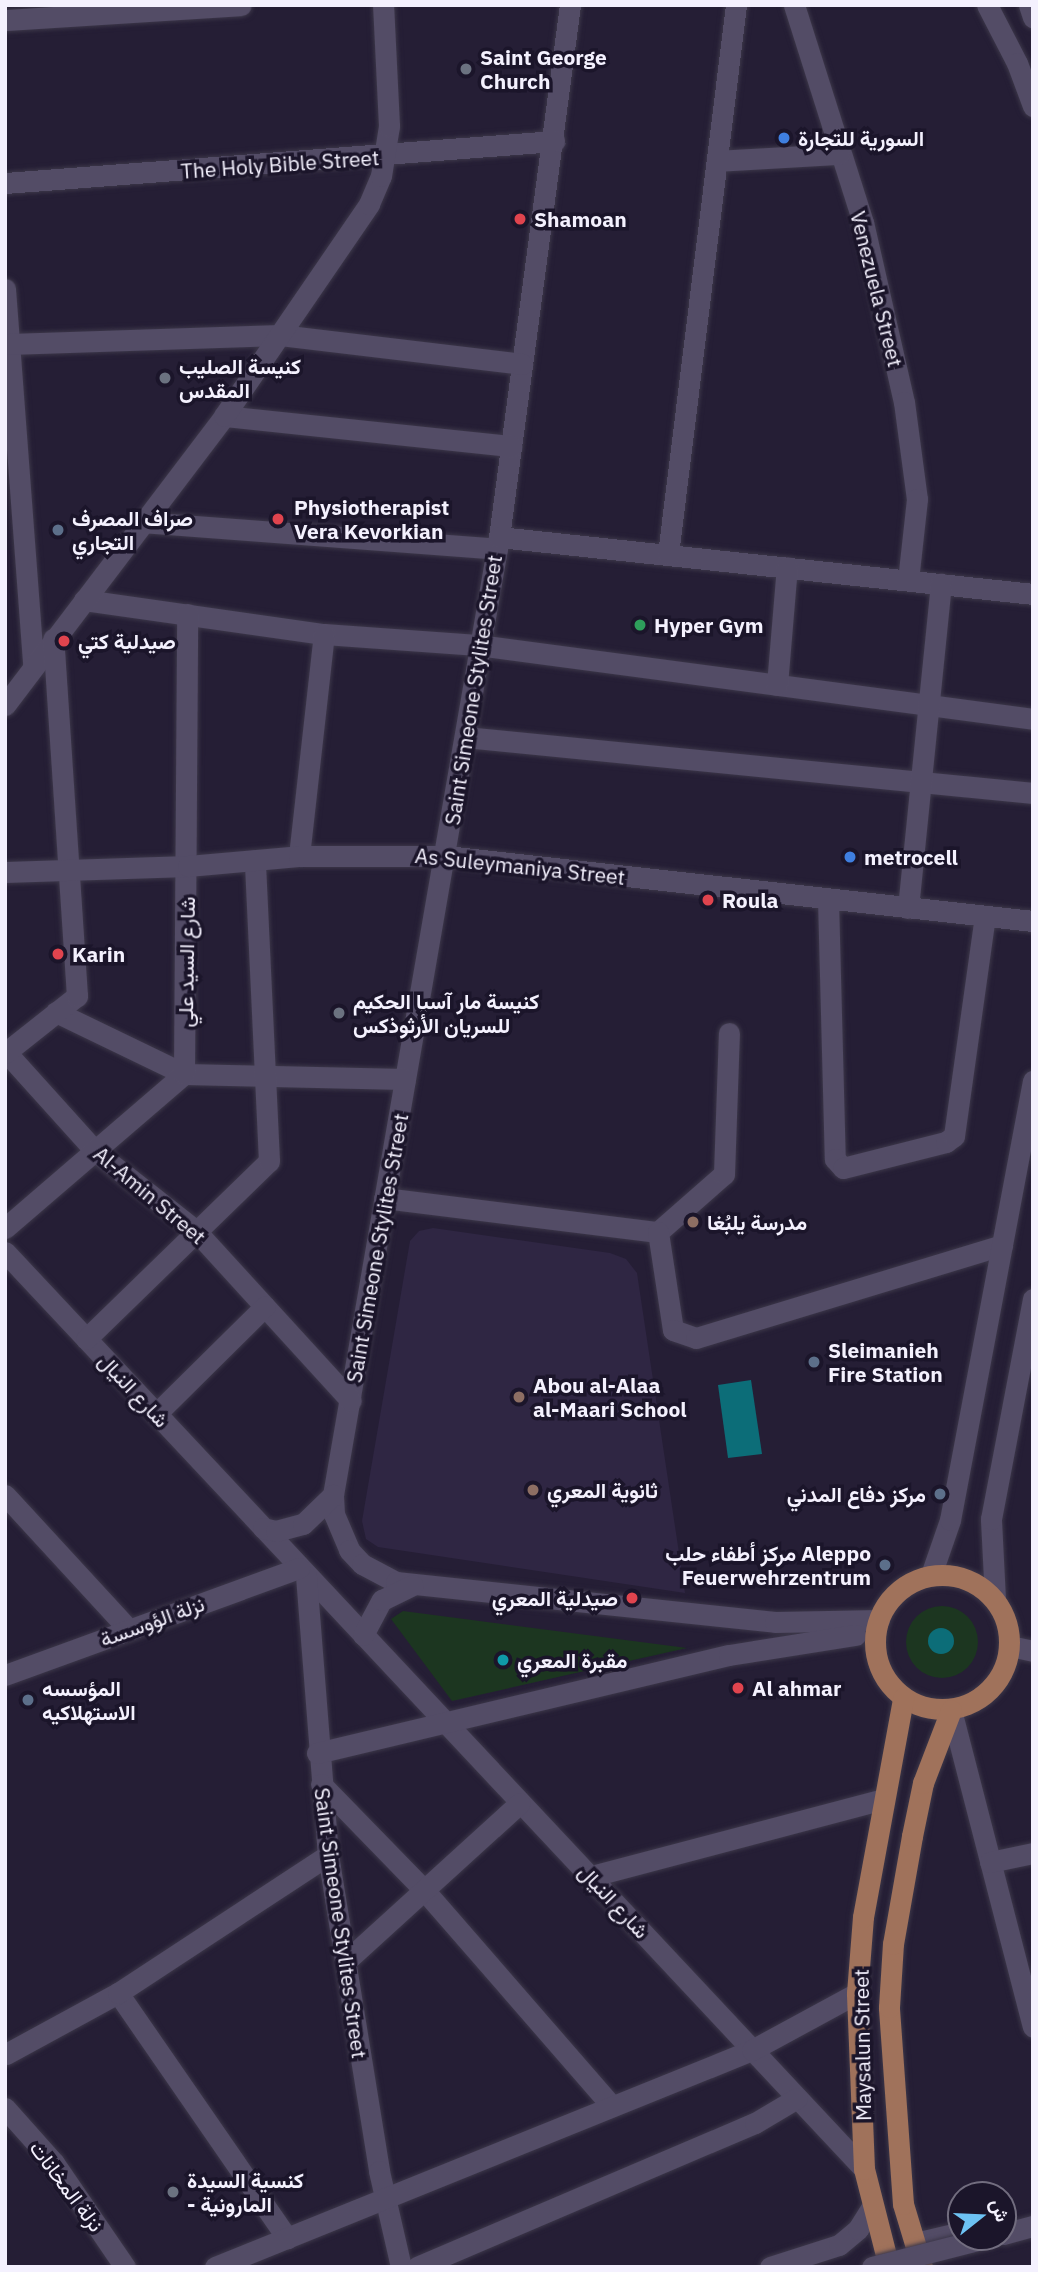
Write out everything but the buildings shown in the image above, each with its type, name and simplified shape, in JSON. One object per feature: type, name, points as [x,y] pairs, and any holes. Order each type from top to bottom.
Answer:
[{"type":"main road","points":[[931,1575],[955,1575],[976,1584],[995,1599],[1007,1621],[1010,1646],[1006,1665],[986,1694],[951,1710],[926,1708],[903,1698],[880,1669],[877,1626],[904,1586],[931,1575]]},
{"type":"main road","name":"Maysalun Street","points":[[889,2267],[871,2208],[864,2169],[857,1993],[863,1917],[903,1698]]},
{"type":"main road","name":"Maysalun Street","points":[[922,2267],[904,2204],[893,2096],[889,2007],[893,1944],[923,1783],[951,1710]]},
{"type":"street","points":[[5,20],[241,5]]},
{"type":"street","points":[[5,705],[223,416],[369,204],[385,157],[389,126],[383,5]]},
{"type":"street","name":"Saint Simeone Stylites Street","points":[[570,5],[554,141],[498,543],[478,645],[446,856],[333,1495],[339,1533],[355,1557],[378,1575],[415,1584],[775,1622],[877,1626]]},
{"type":"street","points":[[668,554],[736,5]]},
{"type":"street","name":"Venezuela Street","points":[[794,5],[838,155],[863,222],[904,402],[917,499],[908,580]]},
{"type":"street","points":[[987,5],[1017,63],[1033,106]]},
{"type":"street","points":[[1029,5],[1033,17]]},
{"type":"street","name":"The Holy Bible Street","points":[[5,183],[385,157],[554,141]]},
{"type":"street","points":[[717,161],[838,155]]},
{"type":"street","points":[[5,289],[33,665]]},
{"type":"street","points":[[9,344],[281,335],[522,364]]},
{"type":"street","points":[[223,416],[511,446]]},
{"type":"street","points":[[142,522],[668,554],[1033,594]]},
{"type":"street","points":[[777,685],[787,567]]},
{"type":"street","points":[[908,908],[941,584]]},
{"type":"street","points":[[84,600],[324,634],[478,645],[777,685],[928,709],[1033,719]]},
{"type":"street","name":"شارع السيد علي","points":[[184,1074],[188,866],[187,614]]},
{"type":"street","points":[[299,856],[324,634]]},
{"type":"street","points":[[6,1052],[77,996],[53,639]]},
{"type":"street","points":[[466,737],[1033,793]]},
{"type":"street","name":"As Suleymaniya Street","points":[[5,872],[188,866],[299,856],[446,856],[1033,921]]},
{"type":"street","points":[[86,1339],[195,1230],[269,1161],[255,860]]},
{"type":"street","points":[[828,900],[835,1158],[843,1168],[946,1142],[954,1136],[985,916]]},
{"type":"street","points":[[57,1012],[184,1074],[405,1079]]},
{"type":"street","points":[[384,1198],[658,1232],[724,1174],[729,1033]]},
{"type":"street","name":"Al-Amin Street","points":[[6,1052],[96,1152],[195,1230],[351,1401]]},
{"type":"street","points":[[5,1228],[184,1074]]},
{"type":"street","points":[[931,1575],[950,1520],[1033,1081]]},
{"type":"street","points":[[658,1232],[673,1330],[696,1338],[1002,1245]]},
{"type":"street","name":"شارع النيال","points":[[5,1252],[864,2169]]},
{"type":"street","points":[[995,1599],[991,1519],[1033,1299]]},
{"type":"street","points":[[156,1414],[265,1306]]},
{"type":"street","points":[[5,1495],[129,1630]]},
{"type":"street","points":[[262,1528],[276,1531],[303,1524],[333,1495]]},
{"type":"street","name":"Saint Simeone Stylites Street","points":[[303,1572],[328,1855],[386,2199],[401,2267]]},
{"type":"street","name":"نزلة الؤوسسة","points":[[5,1675],[303,1572]]},
{"type":"street","points":[[363,1635],[382,1600],[415,1584]]},
{"type":"street","points":[[317,1753],[442,1720],[778,1644],[877,1626]]},
{"type":"street","points":[[1010,1646],[1033,1651]]},
{"type":"street","points":[[951,1710],[990,1863],[1023,1943],[1033,2027]]},
{"type":"street","points":[[321,1784],[424,1890],[612,2106]]},
{"type":"street","points":[[592,1876],[883,1799]]},
{"type":"street","points":[[345,1962],[520,1803]]},
{"type":"street","points":[[990,1863],[1033,1853]]},
{"type":"street","points":[[6,2054],[118,1993],[328,1855]]},
{"type":"street","points":[[118,1993],[287,2238]]},
{"type":"street","points":[[215,2267],[752,2050],[857,1993]]},
{"type":"street","points":[[417,2267],[755,2123],[797,2098]]},
{"type":"street","name":"نزلة المخانات","points":[[5,2108],[54,2163],[125,2267]]},
{"type":"street","points":[[770,2267],[839,2245],[858,2229],[871,2208]]},
{"type":"street","points":[[915,2243],[947,2235]]},
{"type":"street","points":[[872,2267],[947,2248]]},
{"type":"shaded area","name":"Abou al-Alaa al-Maari School","points":[[433,1228],[610,1253],[626,1259],[637,1273],[685,1593],[378,1547],[366,1539],[362,1521],[410,1241],[419,1231]]},
{"type":"shaded area","points":[[751,1380],[762,1454],[728,1458],[718,1385]]},
{"type":"shaded area","points":[[942,1606],[956,1609],[968,1616],[975,1628],[978,1642],[975,1656],[968,1668],[956,1675],[942,1678],[928,1675],[916,1668],[909,1656],[906,1642],[909,1628],[916,1616],[928,1609]]},
{"type":"shaded area","points":[[403,1611],[687,1648],[452,1701],[391,1619]]},
{"type":"shaded area","points":[[941,1628],[950,1632],[954,1641],[950,1650],[941,1654],[932,1650],[928,1641],[932,1632]]},
{"type":"place","name":"Saint George Church","points":[[466,69]]},
{"type":"place","name":"السورية للتجارة","points":[[784,138]]},
{"type":"place","name":"Shamoan","points":[[520,219]]},
{"type":"place","name":"كنيسة الصليب المقدس","points":[[165,378]]},
{"type":"place","name":"Physiotherapist Vera Kevorkian","points":[[278,519]]},
{"type":"place","name":"صراف المصرف التجاري","points":[[58,530]]},
{"type":"place","name":"Hyper Gym","points":[[640,625]]},
{"type":"place","name":"صيدلية كتي","points":[[64,641]]},
{"type":"place","name":"metrocell","points":[[850,857]]},
{"type":"place","name":"Roula","points":[[708,900]]},
{"type":"place","name":"Karin","points":[[58,954]]},
{"type":"place","name":"كنيسة مار آسيا الحكيم للسريان الأرثوذكس","points":[[339,1013]]},
{"type":"place","name":"مدرسة يلبُغا","points":[[693,1222]]},
{"type":"place","name":"Sleimanieh Fire Station","points":[[814,1362]]},
{"type":"place","name":"Abou al-Alaa al-Maari School","points":[[519,1397]]},
{"type":"place","name":"ثانوية المعري","points":[[533,1490]]},
{"type":"place","name":"مركز دفاع المدني","points":[[940,1494]]},
{"type":"place","name":"مركز أطفاء حلب Aleppo Feuerwehrzentrum","points":[[885,1565]]},
{"type":"place","name":"صيدلية المعري","points":[[632,1598]]},
{"type":"place","name":"مقبرة المعري","points":[[503,1660]]},
{"type":"place","name":"Al ahmar","points":[[738,1688]]},
{"type":"place","name":"المؤسسه الاستهلاكيه","points":[[28,1700]]},
{"type":"place","name":"كنسية السيدة - المارونية","points":[[173,2192]]}]
